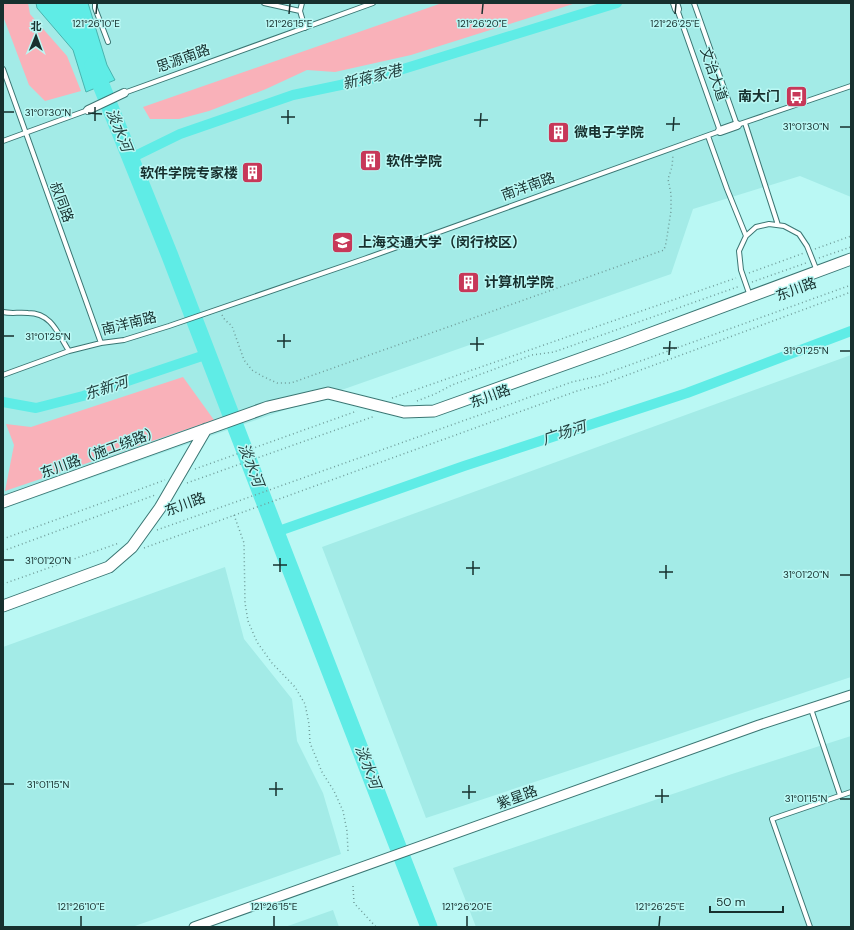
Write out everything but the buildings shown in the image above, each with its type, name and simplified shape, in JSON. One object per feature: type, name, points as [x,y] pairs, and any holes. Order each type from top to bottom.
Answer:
[{"type":"main road","name":"东川路","points":[[268,406],[328,393],[376,410],[404,412],[434,411],[622,344],[851,259]]},
{"type":"main road","name":"东川路（施工绕路）","points":[[3,502],[268,406]]},
{"type":"main road","name":"东川路","points":[[3,606],[109,567],[132,547],[160,508],[206,429]]},
{"type":"street","name":"思源南路","points":[[88,110],[124,93]]},
{"type":"street","name":"南洋南路","points":[[720,131],[741,124]]},
{"type":"street","name":"紫星路","points":[[194,927],[759,725],[851,695]]},
{"type":"lane","points":[[95,3],[95,8],[108,42]]},
{"type":"lane","points":[[264,3],[300,11]]},
{"type":"lane","points":[[302,3],[300,11],[305,28]]},
{"type":"lane","name":"思源南路","points":[[124,93],[373,3]]},
{"type":"lane","name":"文治大道","points":[[694,3],[778,225]]},
{"type":"lane","name":"文治大道","points":[[676,6],[720,131]]},
{"type":"lane","name":"叔同路","points":[[3,69],[101,343]]},
{"type":"lane","name":"南洋南路","points":[[741,124],[851,86]]},
{"type":"lane","name":"思源南路","points":[[3,141],[88,110]]},
{"type":"lane","name":"南洋南路","points":[[3,375],[69,351],[101,343],[124,340],[214,311],[364,259],[720,131]]},
{"type":"lane","points":[[708,136],[746,236]]},
{"type":"lane","points":[[750,296],[741,270],[739,252],[746,236],[756,227],[769,224],[778,225],[784,226],[799,234],[807,246],[817,271]]},
{"type":"lane","points":[[3,312],[29,312],[40,314],[50,320],[58,330],[69,351]]},
{"type":"lane","points":[[811,708],[840,795]]},
{"type":"lane","points":[[810,927],[772,820],[851,792]]},
{"type":"path","points":[[219,309],[225,320],[232,326],[244,360],[252,370],[277,383],[291,383],[664,250],[671,211],[671,194],[668,179],[672,167],[674,147]]},
{"type":"path","points":[[193,469],[279,438],[376,410],[851,236]]},
{"type":"path","name":"东川路","points":[[413,402],[435,394],[452,385],[532,355],[554,352],[851,247]]},
{"type":"path","name":"东川路","points":[[154,531],[572,382],[607,374],[851,285]]},
{"type":"path","points":[[348,851],[347,831],[343,812],[334,791],[322,772],[310,743],[309,724],[305,704],[295,687],[272,663],[257,642],[248,621],[245,603],[244,543],[234,516],[577,391],[603,384],[851,292]]},
{"type":"path","name":"东川路","points":[[181,485],[283,448],[376,410]]},
{"type":"path","points":[[3,539],[164,480]]},
{"type":"path","name":"东川路","points":[[3,551],[159,494]]},
{"type":"path","points":[[3,584],[123,542]]},
{"type":"path","points":[[353,886],[354,903],[376,927]]},
{"type":"shaded area","name":"上海交通大学（闵行校区）","points":[[3,3],[851,3],[851,197],[800,176],[693,209],[671,274],[3,509]]},
{"type":"shaded area","points":[[3,3],[28,3],[30,14],[67,56],[81,91],[45,101],[29,85],[3,16]]},
{"type":"shaded area","points":[[442,3],[576,3],[411,55],[335,72],[307,70],[266,89],[209,111],[179,119],[150,119],[143,107]]},
{"type":"shaded area","points":[[851,355],[851,677],[426,818],[322,547]]},
{"type":"shaded area","points":[[183,377],[214,420],[5,491],[14,445],[6,424],[31,427]]},
{"type":"shaded area","points":[[225,567],[244,639],[292,699],[297,741],[323,793],[341,854],[132,927],[3,927],[3,647]]},
{"type":"shaded area","points":[[851,736],[851,927],[476,927],[453,868],[732,774]]},
{"type":"shaded area","points":[[333,910],[339,927],[285,927]]},
{"type":"water","points":[[36,3],[88,3],[107,65],[115,80],[86,92],[73,50],[37,8]]},
{"type":"waterway","name":"新蒋家港","points":[[131,158],[180,134],[293,95],[374,78],[617,3]]},
{"type":"waterway","name":"淡水河","points":[[93,65],[170,256],[429,927]]},
{"type":"waterway","name":"广场河","points":[[276,532],[464,466],[687,393],[851,331]]},
{"type":"waterway","name":"东新河","points":[[3,402],[36,408],[83,396],[208,354]]},
{"type":"place","name":"南大门","points":[[796,96]]},
{"type":"place","name":"微电子学院","points":[[559,132]]},
{"type":"place","name":"软件学院","points":[[371,161]]},
{"type":"place","name":"软件学院专家楼","points":[[253,173]]},
{"type":"place","name":"上海交通大学（闵行校区）","points":[[342,242]]},
{"type":"place","name":"计算机学院","points":[[469,282]]}]
